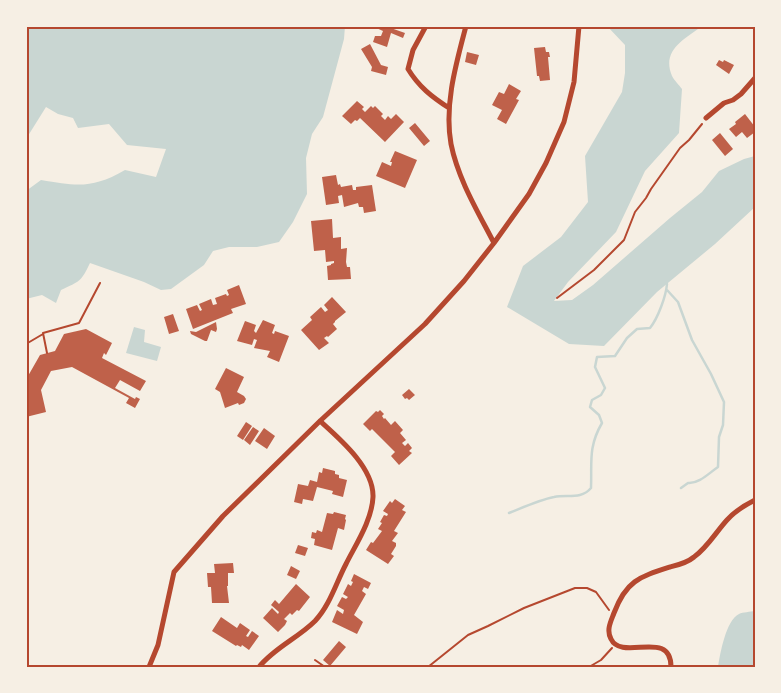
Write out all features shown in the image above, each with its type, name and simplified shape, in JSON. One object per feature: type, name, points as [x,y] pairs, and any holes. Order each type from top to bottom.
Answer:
[{"type":"street","points":[[426,26],[413,50],[408,68],[415,81],[426,92],[449,108]]},
{"type":"street","points":[[466,26],[456,66],[449,108],[451,144],[460,173],[494,243]]},
{"type":"street","points":[[149,667],[158,645],[174,572],[223,516],[320,421],[425,324],[464,281],[529,194],[546,163],[564,122],[574,82],[579,26]]},
{"type":"street","points":[[706,118],[724,103],[741,94],[755,78]]},
{"type":"street","points":[[259,667],[314,622],[322,612],[353,551],[371,508],[373,499],[372,486],[365,471],[352,452],[320,421]]},
{"type":"street","points":[[672,667],[668,654],[660,648],[650,646],[625,648],[615,644],[610,638],[609,632],[613,616],[624,595],[636,579],[687,562],[696,556],[728,518],[741,507],[755,500]]},
{"type":"path","points":[[557,298],[594,270],[624,240],[635,212],[680,148],[695,133],[706,118]]},
{"type":"path","points":[[26,344],[43,333],[79,323],[100,283]]},
{"type":"path","points":[[43,334],[47,353]]},
{"type":"path","points":[[428,667],[468,635],[524,608],[575,588],[587,588],[596,592],[613,616]]},
{"type":"path","points":[[589,667],[601,660],[615,644]]},
{"type":"path","points":[[315,660],[325,667]]},
{"type":"shaded area","points":[[26,26],[345,26],[344,39],[323,117],[312,134],[306,158],[307,194],[293,222],[279,242],[257,247],[229,247],[213,251],[204,265],[171,289],[161,290],[90,263],[79,280],[61,290],[56,303],[42,295],[26,299],[26,191],[41,180],[65,184],[93,183],[125,170],[156,177],[166,149],[127,145],[109,124],[78,128],[73,118],[58,114],[46,107],[26,139]]},
{"type":"shaded area","points":[[607,26],[702,26],[676,46],[670,59],[669,67],[672,76],[682,89],[679,133],[645,171],[616,232],[568,282],[554,301],[572,300],[593,285],[702,192],[719,171],[755,156],[755,207],[715,244],[657,292],[604,346],[569,344],[507,307],[523,266],[561,237],[588,202],[585,156],[622,92],[625,73],[625,45]]},
{"type":"shaded area","points":[[134,327],[145,330],[144,342],[161,347],[157,361],[126,353]]},
{"type":"shaded area","points":[[755,611],[755,667],[718,667],[724,638],[734,617],[745,612]]},
{"type":"building","points":[[372,26],[385,26],[405,33],[403,38],[391,33],[387,47],[373,42],[375,36],[381,36],[383,31]]},
{"type":"building","points":[[370,44],[381,65],[388,67],[386,75],[371,71],[372,67],[361,49]]},
{"type":"building","points":[[545,47],[550,57],[548,57],[550,80],[540,81],[539,76],[537,76],[534,48]]},
{"type":"building","points":[[467,52],[479,55],[476,65],[465,62]]},
{"type":"building","points":[[719,60],[723,62],[724,60],[734,65],[729,74],[716,65]]},
{"type":"building","points":[[509,84],[521,91],[516,99],[519,100],[506,124],[497,119],[502,110],[492,105],[499,92],[504,94]]},
{"type":"building","points":[[357,101],[364,107],[362,109],[365,112],[371,106],[373,108],[375,106],[383,114],[381,116],[385,120],[388,116],[391,119],[396,114],[404,122],[385,142],[360,118],[351,124],[342,116]]},
{"type":"building","points":[[745,114],[755,127],[755,132],[747,138],[742,132],[736,137],[729,129]]},
{"type":"building","points":[[415,123],[430,141],[424,146],[409,128]]},
{"type":"building","points":[[720,133],[733,149],[725,156],[712,140]]},
{"type":"building","points":[[395,151],[417,160],[405,188],[376,176],[382,162],[391,166],[392,162],[390,162]]},
{"type":"building","points":[[336,175],[338,185],[340,184],[341,187],[352,185],[353,190],[356,190],[356,187],[372,185],[376,211],[364,213],[363,207],[359,207],[358,203],[344,207],[342,195],[338,196],[339,203],[326,205],[322,177]]},
{"type":"building","points":[[332,219],[333,238],[341,237],[341,249],[347,248],[346,262],[347,267],[350,267],[351,279],[328,280],[327,266],[334,263],[334,261],[326,262],[325,250],[314,251],[311,221]]},
{"type":"building","points":[[239,285],[246,304],[231,309],[233,313],[193,329],[186,309],[197,305],[200,311],[202,310],[199,304],[211,299],[213,305],[217,304],[215,298],[226,294],[227,296],[229,295],[227,290]]},
{"type":"building","points":[[332,297],[346,312],[333,324],[337,329],[324,338],[329,343],[319,350],[301,330],[312,320],[310,317],[321,307],[325,312],[328,310],[324,305]]},
{"type":"building","points":[[173,314],[179,331],[169,334],[164,317]]},
{"type":"building","points":[[263,320],[275,325],[272,333],[274,334],[275,331],[289,336],[279,362],[267,357],[270,351],[254,348],[257,340],[254,339],[252,345],[237,341],[245,321],[256,325],[254,331],[256,333]]},
{"type":"building","points":[[216,322],[216,332],[211,330],[207,341],[191,334],[190,331],[196,332]]},
{"type":"building","points":[[86,329],[112,343],[106,355],[104,353],[102,358],[146,381],[140,391],[120,380],[115,388],[135,399],[136,397],[140,399],[135,408],[126,403],[129,398],[72,367],[51,371],[41,390],[46,412],[26,417],[26,376],[28,376],[40,355],[55,351],[64,334]]},
{"type":"building","points":[[226,368],[244,377],[237,392],[246,399],[244,403],[239,405],[238,403],[225,408],[220,392],[215,389]]},
{"type":"building","points":[[409,389],[415,395],[409,400],[405,399],[402,395]]},
{"type":"building","points":[[380,410],[384,414],[382,416],[384,419],[391,425],[395,421],[403,430],[400,433],[406,440],[402,443],[405,446],[408,443],[412,448],[409,451],[412,453],[399,465],[391,456],[395,452],[372,429],[370,431],[363,424],[376,411]]},
{"type":"building","points":[[246,422],[252,426],[243,440],[237,436]]},
{"type":"building","points":[[253,427],[259,431],[250,445],[244,440]]},
{"type":"building","points":[[264,428],[275,436],[267,449],[255,441]]},
{"type":"building","points":[[323,468],[335,471],[339,478],[347,480],[343,497],[332,494],[333,491],[317,487],[313,501],[303,499],[302,504],[294,502],[298,484],[308,486],[310,480],[317,482],[319,472],[322,473]]},
{"type":"building","points":[[395,499],[405,506],[402,510],[406,512],[394,531],[398,533],[392,541],[396,543],[396,546],[391,554],[394,556],[388,564],[366,550],[382,531],[378,529],[382,523],[380,522],[384,515],[387,516],[388,514],[383,511],[390,501],[392,503]]},
{"type":"building","points":[[334,512],[346,515],[346,520],[344,530],[338,528],[332,550],[314,545],[315,539],[311,538],[312,532],[316,533],[317,530],[322,532],[327,513],[333,514]]},
{"type":"building","points":[[298,545],[308,548],[305,556],[295,553]]},
{"type":"building","points":[[233,563],[234,573],[228,573],[229,603],[212,603],[211,587],[208,587],[207,573],[215,573],[214,564]]},
{"type":"building","points":[[291,566],[300,571],[296,579],[287,575]]},
{"type":"building","points":[[354,574],[371,583],[368,589],[364,587],[362,591],[366,594],[354,615],[363,622],[357,634],[332,622],[337,610],[343,614],[344,610],[337,606],[342,597],[346,599],[348,597],[343,594],[348,584],[351,586]]},
{"type":"building","points":[[296,584],[310,597],[299,611],[297,610],[292,615],[290,613],[284,619],[287,621],[278,632],[263,618],[272,608],[278,614],[279,612],[271,605],[275,600],[279,604]]},
{"type":"building","points":[[221,617],[237,628],[240,623],[250,630],[246,636],[248,637],[252,631],[259,636],[249,650],[242,645],[241,647],[236,646],[212,631]]},
{"type":"building","points":[[339,641],[346,647],[330,666],[323,660]]},
{"type":"waterway","points":[[509,513],[548,498],[583,494],[591,488],[593,447],[602,423],[599,415],[590,407],[592,400],[601,395],[605,388],[595,367],[597,357],[615,356],[627,338],[637,329],[650,328],[661,307],[667,284]]},
{"type":"waterway","points":[[667,290],[678,302],[692,340],[724,402],[723,425],[719,437],[718,467],[700,480],[688,483],[681,488]]}]
